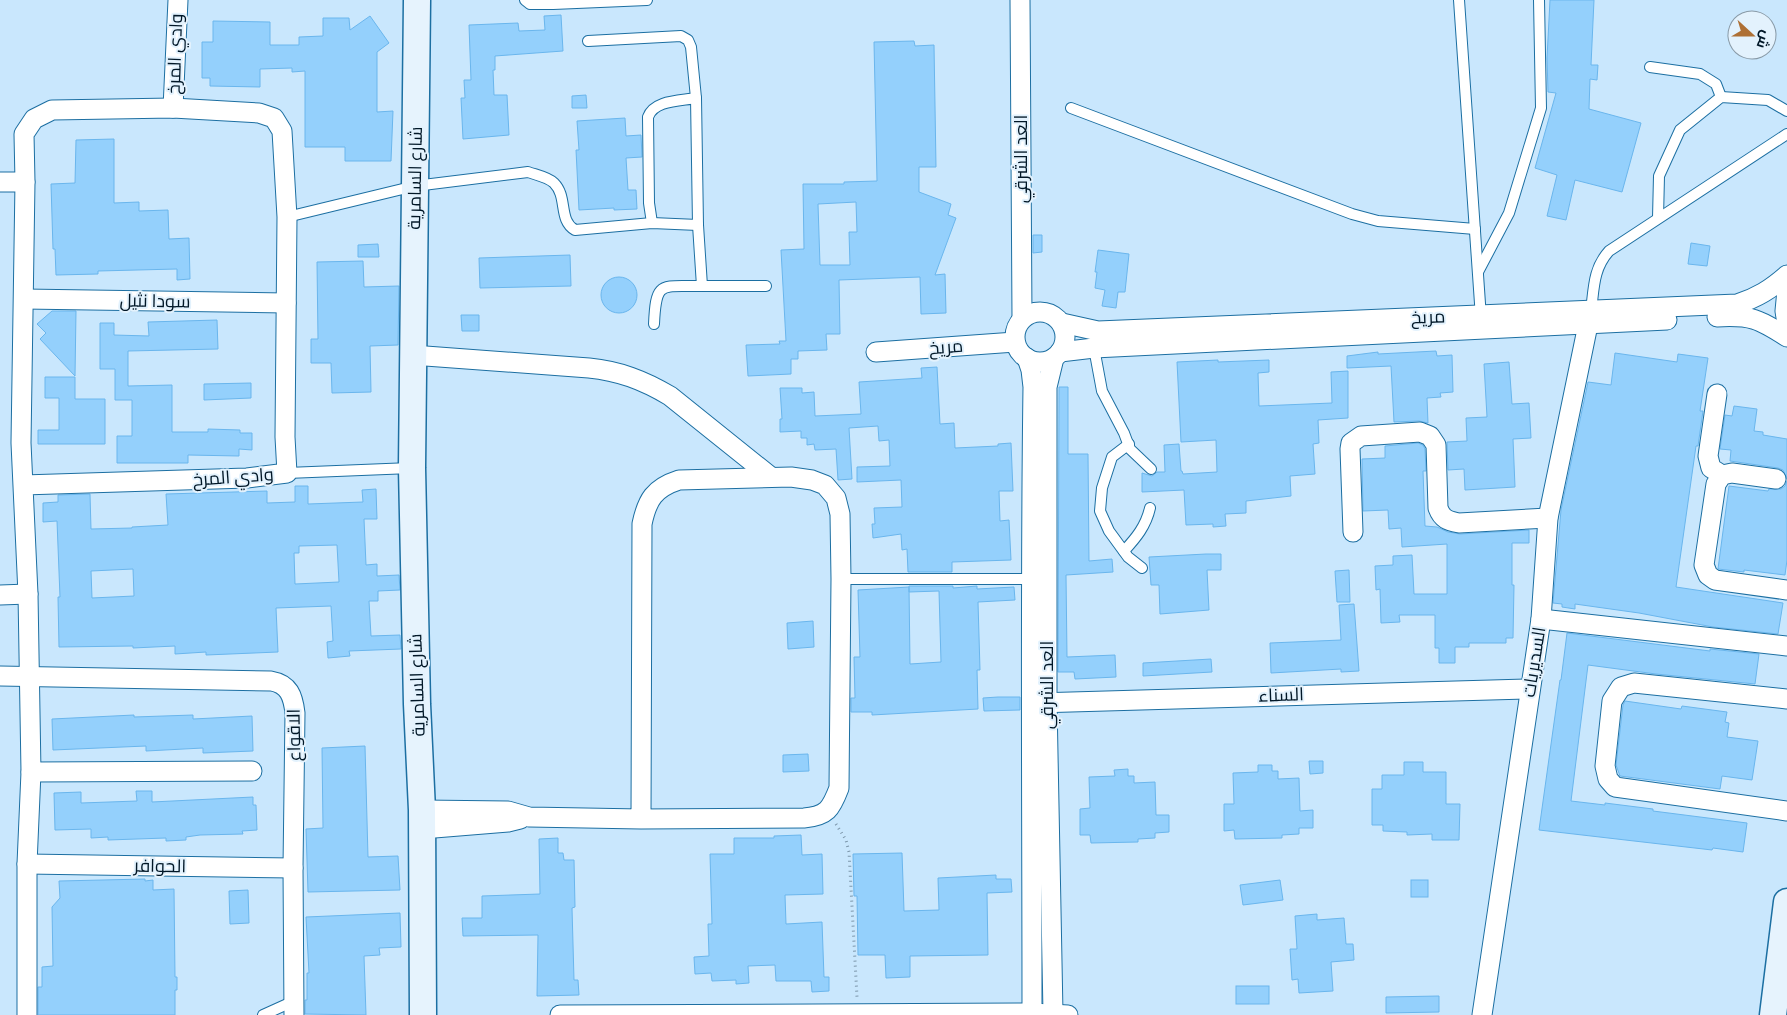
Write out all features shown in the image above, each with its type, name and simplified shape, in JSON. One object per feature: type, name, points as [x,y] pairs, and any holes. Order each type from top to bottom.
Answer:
[{"type":"street","name":"وادي المرخ","points":[[173,108],[178,0]]},
{"type":"street","name":"شارع السامرية","points":[[417,0],[412,468],[417,704],[422,820],[423,1015]]},
{"type":"street","name":"العد الشرقي","points":[[1020,0],[1022,318]]},
{"type":"street","name":"وادي المرخ","points":[[173,108],[259,112],[274,118],[282,130],[287,217],[285,437],[287,473],[248,478],[23,485],[25,182],[24,134],[34,119],[52,110],[173,108]]},
{"type":"street","points":[[0,182],[25,182]]},
{"type":"street","name":"مريخ","points":[[1590,318],[1737,304],[1754,299],[1770,290],[1787,275]]},
{"type":"street","points":[[1787,290],[1785,312],[1787,324]]},
{"type":"street","name":"سودا نثيل","points":[[24,299],[286,303]]},
{"type":"street","points":[[1040,311],[1052,314],[1062,323],[1065,335],[1063,347],[1057,355],[1043,362],[1027,358],[1019,352],[1015,342],[1016,329],[1022,318],[1033,312],[1040,311]]},
{"type":"street","name":"مريخ","points":[[1062,323],[1098,331],[1737,316],[1756,319],[1787,337]]},
{"type":"street","name":"السديريات","points":[[1482,1015],[1541,619],[1548,518],[1590,318]]},
{"type":"street","name":"مريخ","points":[[1057,355],[1094,348],[1481,322]]},
{"type":"street","name":"مريخ","points":[[876,352],[1015,342]]},
{"type":"street","points":[[412,355],[610,370],[631,376],[651,384],[670,396],[772,477]]},
{"type":"street","name":"العد الشرقي","points":[[1032,1013],[1047,386],[1057,355]]},
{"type":"street","name":"العد الشرقي","points":[[1027,358],[1033,387],[1030,579],[1040,702],[1060,1014]]},
{"type":"street","points":[[1717,394],[1708,456],[1711,468],[1722,475],[1732,473],[1776,479]]},
{"type":"street","points":[[1353,532],[1350,449],[1351,443],[1361,436],[1420,432],[1430,436],[1436,445],[1438,508],[1440,514],[1445,519],[1459,523],[1548,518]]},
{"type":"street","points":[[1722,475],[1716,484],[1704,565],[1708,575],[1715,580],[1787,590]]},
{"type":"street","points":[[422,820],[508,822],[529,817],[641,819],[804,818],[816,817],[827,812],[834,802],[839,788],[841,579],[840,514],[836,498],[825,484],[791,477],[679,480],[666,484],[646,505],[642,524],[641,819]]},
{"type":"street","points":[[23,485],[28,594],[31,772],[27,864],[27,1015]]},
{"type":"street","points":[[0,595],[28,594]]},
{"type":"street","points":[[1541,619],[1787,646]]},
{"type":"street","name":"الاقواع","points":[[0,676],[28,675],[280,682],[288,690],[293,700],[295,713],[294,1008]]},
{"type":"street","points":[[1787,699],[1634,683],[1621,687],[1612,701],[1605,766],[1608,779],[1615,787],[1787,810]]},
{"type":"street","name":"السناء","points":[[1040,702],[1530,688]]},
{"type":"street","points":[[31,772],[252,770]]},
{"type":"street","name":"الحوافر","points":[[27,864],[293,868]]},
{"type":"street","points":[[1773,1015],[1787,902]]},
{"type":"street","points":[[560,1015],[1060,1014]]},
{"type":"lane","points":[[525,0],[530,4],[647,0]]},
{"type":"lane","points":[[1459,0],[1481,322]]},
{"type":"lane","points":[[1478,273],[1509,213],[1541,108],[1539,0]]},
{"type":"lane","points":[[588,41],[681,36],[688,40],[691,47],[696,98],[698,225],[702,286]]},
{"type":"lane","points":[[1650,67],[1700,74],[1716,84],[1721,97]]},
{"type":"lane","points":[[1658,218],[1659,176],[1680,130],[1721,97],[1768,100],[1787,112]]},
{"type":"lane","points":[[652,223],[648,117],[650,110],[656,106],[696,98]]},
{"type":"lane","points":[[1071,108],[1352,214],[1378,221],[1475,229]]},
{"type":"lane","points":[[1590,318],[1596,272],[1601,260],[1609,251],[1787,134]]},
{"type":"lane","points":[[287,217],[415,186],[528,172],[554,183],[563,199],[565,220],[575,230],[652,223],[698,225]]},
{"type":"lane","points":[[654,324],[655,300],[659,291],[666,286],[766,286]]},
{"type":"lane","points":[[1094,348],[1102,391],[1130,449],[1151,469]]},
{"type":"lane","points":[[1129,444],[1112,457],[1102,488],[1100,511],[1109,531],[1128,557],[1142,568]]},
{"type":"lane","points":[[287,473],[412,468]]},
{"type":"lane","points":[[1124,551],[1147,522],[1150,508]]},
{"type":"lane","points":[[841,579],[1030,579]]},
{"type":"lane","points":[[263,1015],[294,1008]]},
{"type":"path","points":[[827,812],[846,840],[849,852],[857,1013]]},
{"type":"building","points":[[1550,0],[1594,0],[1591,65],[1598,65],[1597,80],[1590,79],[1589,109],[1641,123],[1622,192],[1575,180],[1566,220],[1547,216],[1557,175],[1535,168],[1556,93],[1548,92],[1547,58]]},
{"type":"building","points":[[561,15],[563,51],[495,56],[495,70],[493,70],[494,95],[507,95],[509,135],[463,139],[461,98],[465,98],[464,80],[471,80],[469,25],[518,23],[519,31],[545,30],[544,16]]},
{"type":"building","points":[[370,16],[389,43],[377,52],[377,112],[393,111],[391,161],[345,161],[345,147],[305,147],[305,71],[292,72],[292,68],[260,69],[260,87],[210,86],[210,78],[202,78],[202,42],[213,42],[213,21],[270,22],[270,45],[299,45],[299,37],[323,36],[323,18],[349,18],[350,30]]},
{"type":"building","points":[[914,41],[915,46],[934,45],[936,167],[919,167],[919,192],[951,204],[948,215],[956,218],[935,275],[945,274],[946,313],[921,314],[920,277],[839,280],[840,334],[826,334],[827,350],[798,351],[798,359],[791,359],[791,374],[748,376],[746,345],[780,344],[779,341],[786,341],[781,250],[804,249],[803,184],[844,184],[844,182],[877,181],[874,42]],"holes":[[[856,202],[857,232],[849,232],[850,265],[820,265],[818,204]]]},
{"type":"building","points":[[586,95],[587,108],[572,108],[572,96]]},
{"type":"building","points":[[625,118],[626,136],[641,135],[642,157],[626,158],[628,190],[636,190],[637,209],[579,210],[576,150],[579,150],[577,121]]},
{"type":"building","points":[[114,139],[114,203],[139,202],[139,211],[168,210],[169,239],[189,238],[190,279],[177,280],[177,269],[98,271],[98,274],[56,275],[55,249],[53,249],[51,184],[75,183],[76,140]]},
{"type":"building","points":[[1033,235],[1042,235],[1042,252],[1033,253]]},
{"type":"building","points":[[1691,243],[1710,246],[1707,266],[1688,264]]},
{"type":"building","points":[[378,244],[379,257],[358,257],[358,245]]},
{"type":"building","points":[[1098,250],[1129,254],[1125,292],[1118,292],[1116,308],[1102,306],[1105,290],[1095,288]]},
{"type":"building","points":[[570,255],[571,286],[480,288],[479,258]]},
{"type":"building","points":[[363,261],[364,287],[399,286],[398,345],[370,346],[371,392],[332,393],[331,363],[311,363],[311,339],[318,339],[317,262]]},
{"type":"building","points":[[619,277],[632,282],[637,295],[632,308],[619,313],[606,308],[601,295],[606,282]]},
{"type":"building","points":[[52,311],[76,311],[75,376],[40,339],[46,333],[37,324]]},
{"type":"building","points":[[461,315],[479,315],[479,331],[462,331]]},
{"type":"building","points":[[217,320],[218,349],[128,351],[128,386],[172,385],[172,432],[208,432],[208,429],[240,430],[240,433],[252,433],[252,450],[239,449],[239,456],[188,455],[188,463],[117,463],[117,436],[132,436],[132,400],[115,400],[115,369],[100,369],[100,323],[114,323],[114,335],[149,336],[148,322]]},
{"type":"building","points":[[1436,351],[1437,356],[1452,355],[1453,392],[1440,393],[1441,397],[1427,398],[1428,423],[1419,421],[1394,422],[1391,366],[1347,368],[1347,356],[1378,352],[1378,354]]},
{"type":"building","points":[[1615,353],[1677,362],[1678,354],[1708,358],[1700,411],[1703,411],[1698,446],[1696,446],[1676,587],[1783,603],[1778,634],[1713,627],[1639,613],[1575,604],[1575,609],[1553,603],[1561,510],[1588,382],[1611,385]]},
{"type":"building","points":[[1218,360],[1218,362],[1269,360],[1269,372],[1258,373],[1259,406],[1332,403],[1331,372],[1348,371],[1348,418],[1318,420],[1319,443],[1313,444],[1315,474],[1290,476],[1291,496],[1246,501],[1246,513],[1225,514],[1226,526],[1213,527],[1213,524],[1186,525],[1184,490],[1142,492],[1142,473],[1152,476],[1157,472],[1165,472],[1164,445],[1179,444],[1181,471],[1183,474],[1217,472],[1216,440],[1181,442],[1177,362]]},
{"type":"building","points":[[1509,362],[1512,404],[1529,403],[1531,438],[1513,439],[1515,487],[1465,490],[1464,469],[1448,470],[1447,442],[1467,441],[1466,418],[1487,417],[1484,364]]},
{"type":"building","points":[[937,367],[940,424],[954,423],[955,448],[998,446],[998,444],[1011,443],[1013,491],[999,491],[1000,521],[1009,520],[1011,560],[952,562],[952,572],[908,572],[907,549],[902,550],[901,534],[873,538],[872,524],[875,524],[874,508],[902,507],[901,480],[857,482],[857,467],[890,466],[889,440],[879,441],[878,426],[849,428],[852,479],[838,480],[836,449],[815,450],[814,444],[807,445],[807,438],[801,438],[801,431],[780,432],[780,419],[782,419],[780,388],[802,388],[802,393],[814,392],[815,416],[861,414],[859,382],[922,378],[921,368]]},
{"type":"building","points":[[45,377],[75,377],[75,399],[105,399],[105,444],[38,444],[38,430],[59,430],[59,398],[45,398]]},
{"type":"building","points":[[251,383],[251,398],[204,400],[204,384]]},
{"type":"building","points":[[1059,387],[1068,387],[1068,454],[1088,454],[1089,561],[1112,559],[1113,572],[1066,575],[1067,657],[1115,655],[1116,677],[1075,679],[1074,672],[1058,672]]},
{"type":"building","points":[[1734,406],[1757,409],[1754,431],[1763,432],[1763,435],[1787,439],[1787,479],[1783,470],[1778,468],[1730,461],[1731,450],[1720,449],[1725,415],[1732,416]]},
{"type":"building","points":[[1418,443],[1423,445],[1425,449],[1426,471],[1423,471],[1425,526],[1437,527],[1448,532],[1460,534],[1529,530],[1529,543],[1512,543],[1512,585],[1514,585],[1513,638],[1506,638],[1506,643],[1469,643],[1469,647],[1455,647],[1455,663],[1439,663],[1439,648],[1435,648],[1435,615],[1399,615],[1400,622],[1381,623],[1380,589],[1376,590],[1375,566],[1393,565],[1393,556],[1412,555],[1414,594],[1447,594],[1447,544],[1402,547],[1401,528],[1389,529],[1388,510],[1363,511],[1362,459],[1385,458],[1385,446]]},
{"type":"building","points":[[1787,481],[1787,560],[1785,575],[1718,569],[1729,486],[1768,491],[1769,489],[1781,489]]},
{"type":"building","points":[[295,486],[308,486],[308,504],[363,502],[362,490],[376,489],[377,519],[364,519],[366,565],[377,564],[377,576],[399,575],[400,590],[378,591],[378,601],[369,601],[371,636],[400,635],[401,649],[349,651],[350,656],[328,658],[327,642],[333,641],[331,606],[276,608],[278,652],[206,655],[206,652],[175,654],[175,646],[133,648],[133,646],[59,647],[58,597],[60,597],[57,521],[43,522],[43,503],[58,502],[58,495],[90,494],[91,529],[168,525],[166,494],[267,491],[267,503],[295,502]],"holes":[[[337,545],[339,582],[295,584],[294,553],[299,553],[299,546]],[[133,569],[134,596],[92,598],[91,571]]]},
{"type":"building","points":[[1221,554],[1221,570],[1207,570],[1209,610],[1160,614],[1159,585],[1151,585],[1149,557]]},
{"type":"building","points":[[1349,570],[1350,602],[1337,602],[1335,571]]},
{"type":"building","points":[[909,586],[953,586],[953,588],[977,586],[977,589],[1014,587],[1015,600],[978,602],[980,670],[977,670],[978,709],[872,715],[872,712],[851,712],[851,698],[855,698],[854,657],[860,657],[858,590]],"holes":[[[939,591],[941,662],[910,664],[909,592]]]},
{"type":"building","points":[[1354,604],[1359,671],[1341,672],[1341,669],[1271,673],[1270,643],[1341,640],[1339,605]]},
{"type":"building","points":[[813,621],[814,647],[788,649],[787,623]]},
{"type":"building","points":[[1567,633],[1710,651],[1710,649],[1759,654],[1755,684],[1588,665],[1571,801],[1653,809],[1653,811],[1747,823],[1743,852],[1539,830]]},
{"type":"building","points":[[1211,659],[1212,672],[1143,676],[1143,663]]},
{"type":"building","points":[[1020,697],[1020,710],[984,711],[983,698]]},
{"type":"building","points":[[1625,701],[1681,709],[1682,706],[1727,712],[1725,722],[1729,723],[1727,737],[1758,741],[1752,780],[1722,776],[1720,789],[1620,776],[1616,765]]},
{"type":"building","points":[[134,715],[134,717],[193,715],[193,719],[252,716],[253,751],[203,753],[203,748],[146,751],[146,746],[53,750],[52,719]]},
{"type":"building","points":[[365,746],[368,857],[398,856],[400,890],[308,892],[306,829],[323,828],[322,748]]},
{"type":"building","points":[[808,754],[809,771],[783,772],[783,755]]},
{"type":"building","points":[[1309,761],[1323,761],[1323,773],[1310,774]]},
{"type":"building","points":[[1404,762],[1423,762],[1423,772],[1446,772],[1446,804],[1460,804],[1459,840],[1432,840],[1432,834],[1407,835],[1407,832],[1383,831],[1383,825],[1372,825],[1372,789],[1382,789],[1382,775],[1404,775]]},
{"type":"building","points":[[1258,765],[1272,765],[1272,771],[1278,771],[1278,779],[1299,778],[1300,811],[1313,810],[1313,828],[1299,828],[1299,834],[1282,835],[1282,838],[1235,839],[1234,830],[1224,831],[1224,804],[1234,804],[1233,773],[1258,772]]},
{"type":"building","points":[[1128,769],[1128,776],[1134,776],[1134,783],[1155,782],[1156,815],[1169,815],[1169,832],[1155,833],[1155,838],[1138,839],[1138,842],[1091,843],[1090,835],[1080,835],[1080,809],[1090,808],[1089,777],[1115,776],[1114,770]]},
{"type":"building","points":[[136,791],[152,791],[152,802],[253,797],[253,805],[256,805],[257,830],[242,831],[243,834],[200,835],[186,837],[186,840],[166,841],[166,838],[108,840],[108,837],[91,838],[91,829],[55,830],[54,793],[81,792],[81,803],[137,801]]},
{"type":"building","points":[[801,835],[802,855],[822,854],[823,894],[785,895],[786,924],[822,922],[824,977],[829,977],[829,991],[812,992],[811,981],[776,981],[775,965],[748,966],[749,983],[736,984],[736,980],[712,981],[711,973],[695,974],[694,957],[709,956],[708,924],[712,924],[710,854],[734,854],[734,838],[774,838],[774,836]]},
{"type":"building","points":[[558,838],[558,853],[563,853],[564,860],[574,860],[575,907],[572,908],[574,980],[578,980],[579,995],[537,996],[538,935],[463,936],[462,918],[482,918],[482,896],[540,894],[539,839]]},
{"type":"building","points":[[902,853],[904,911],[939,910],[938,878],[996,875],[996,879],[1011,879],[1012,892],[987,893],[988,955],[910,956],[910,977],[886,978],[885,955],[858,955],[857,896],[854,896],[853,854]]},
{"type":"building","points":[[145,879],[145,881],[153,880],[153,890],[174,889],[175,977],[177,977],[175,1015],[38,1015],[38,987],[42,987],[42,967],[53,966],[52,907],[60,898],[59,881]]},
{"type":"building","points":[[1280,880],[1283,900],[1243,905],[1240,885]]},
{"type":"building","points":[[1411,880],[1428,880],[1428,897],[1411,897]]},
{"type":"building","points":[[248,890],[249,923],[230,924],[229,891]]},
{"type":"building","points":[[400,913],[401,947],[379,948],[380,955],[364,956],[366,1015],[305,1014],[307,973],[309,973],[306,917]]},
{"type":"building","points":[[1317,914],[1317,920],[1344,918],[1346,944],[1353,944],[1354,960],[1331,962],[1333,991],[1299,993],[1298,979],[1292,980],[1290,949],[1297,949],[1295,916]]},
{"type":"building","points":[[1236,986],[1269,986],[1269,1004],[1236,1004]]},
{"type":"building","points":[[1439,996],[1439,1012],[1386,1013],[1386,997]]}]
